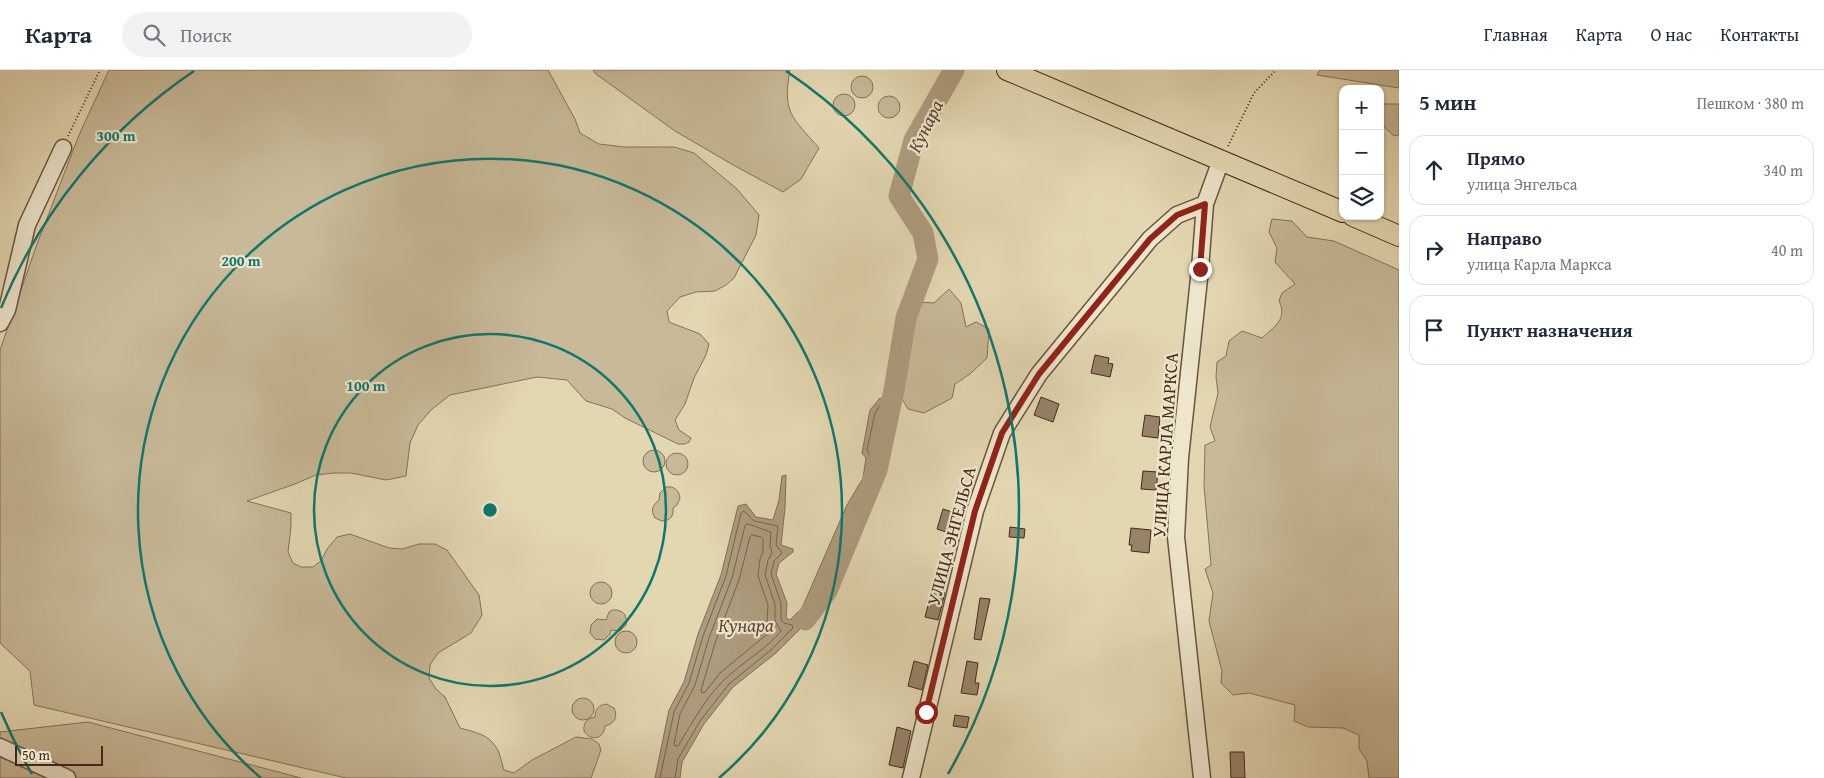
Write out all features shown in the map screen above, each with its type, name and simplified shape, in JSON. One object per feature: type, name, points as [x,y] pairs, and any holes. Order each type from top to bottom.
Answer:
[{"type":"main road","points":[[1008,70],[1339,210]]},
{"type":"main road","points":[[1362,220],[1399,236]]},
{"type":"street","points":[[0,323],[7,310],[28,225],[63,148]]},
{"type":"street","name":"УЛИЦА КАРЛА МАРКСА","points":[[1202,778],[1176,537],[1180,458],[1205,204],[1221,160]]},
{"type":"street","name":"УЛИЦА ЭНГЕЛЬСА","points":[[912,778],[975,511],[1002,433],[1039,374],[1150,239],[1177,215],[1205,204]]},
{"type":"street","points":[[0,747],[67,778]]},
{"type":"path","points":[[63,148],[100,70]]},
{"type":"path","points":[[1221,160],[1254,93],[1276,70]]},
{"type":"shaded area","points":[[109,70],[548,70],[575,119],[580,133],[599,144],[624,147],[674,147],[694,153],[737,189],[759,215],[756,235],[734,278],[715,291],[696,292],[680,297],[667,311],[669,322],[700,334],[709,344],[685,404],[675,420],[679,430],[691,438],[689,442],[678,444],[625,418],[612,409],[586,401],[567,380],[537,377],[450,395],[431,410],[418,425],[410,443],[406,476],[386,480],[351,473],[316,475],[247,501],[291,513],[288,552],[293,563],[301,567],[313,567],[321,561],[327,549],[337,537],[350,534],[389,548],[402,549],[419,544],[435,544],[447,550],[479,595],[482,615],[471,633],[438,653],[430,665],[429,678],[436,689],[445,697],[460,728],[489,739],[497,749],[504,770],[514,773],[532,760],[576,737],[592,739],[599,744],[601,750],[591,778],[346,778],[34,705],[30,671],[0,643],[0,350],[37,244],[79,135]]},
{"type":"shaded area","points":[[593,70],[790,70],[787,96],[791,114],[819,148],[801,179],[783,192],[675,131]]},
{"type":"shaded area","points":[[1320,70],[1399,70],[1399,88],[1384,85],[1317,75]]},
{"type":"shaded area","points":[[862,76],[872,83],[873,87],[866,97],[862,98],[852,91],[851,87],[858,77]]},
{"type":"shaded area","points":[[844,94],[852,97],[855,105],[852,113],[844,116],[836,113],[833,105],[836,97]]},
{"type":"shaded area","points":[[889,96],[899,103],[900,107],[893,117],[889,118],[879,111],[878,107],[885,97]]},
{"type":"shaded area","points":[[1384,104],[1399,104],[1399,135],[1394,136],[1384,127]]},
{"type":"shaded area","points":[[1272,219],[1292,221],[1307,237],[1334,241],[1399,270],[1399,778],[1369,778],[1367,761],[1359,749],[1359,735],[1343,728],[1308,727],[1294,721],[1295,705],[1249,693],[1233,695],[1221,683],[1222,671],[1209,621],[1213,593],[1205,569],[1211,565],[1204,486],[1205,445],[1215,441],[1210,427],[1218,393],[1217,362],[1226,356],[1229,341],[1242,331],[1262,338],[1275,326],[1281,318],[1282,313],[1279,301],[1282,293],[1295,284],[1275,262],[1277,248],[1269,232]]},
{"type":"shaded area","points":[[949,289],[961,303],[966,327],[976,322],[989,329],[987,358],[970,374],[955,384],[952,398],[924,413],[908,409],[901,397],[918,302],[934,303]]},
{"type":"shaded area","points":[[654,450],[664,457],[665,461],[658,471],[654,472],[644,465],[643,461],[650,451]]},
{"type":"shaded area","points":[[677,453],[687,460],[688,464],[681,474],[677,475],[667,468],[666,464],[673,454]]},
{"type":"shaded area","points":[[666,487],[676,489],[680,498],[677,505],[673,508],[671,518],[662,521],[655,518],[652,510],[659,500],[660,493]]},
{"type":"shaded area","points":[[601,582],[611,589],[612,593],[605,603],[601,604],[591,597],[590,593],[597,583]]},
{"type":"shaded area","points":[[613,610],[624,614],[626,625],[620,631],[611,630],[604,640],[595,639],[590,633],[591,625],[597,619],[606,620],[609,612]]},
{"type":"shaded area","points":[[626,631],[636,638],[637,642],[630,652],[626,653],[616,646],[615,642],[622,632]]},
{"type":"shaded area","points":[[583,698],[593,705],[594,709],[587,719],[583,720],[573,713],[572,709],[579,699]]},
{"type":"shaded area","points":[[606,704],[614,708],[615,719],[605,726],[600,736],[597,738],[590,737],[584,731],[585,723],[590,718],[595,717],[601,705]]},
{"type":"shaded area","points":[[88,722],[301,778],[0,778],[0,732]]},
{"type":"water","name":"Кунара","points":[[880,398],[894,405],[886,420],[880,459],[873,483],[864,500],[850,544],[835,568],[814,615],[776,653],[733,687],[704,724],[682,762],[680,778],[655,778],[669,710],[684,682],[698,634],[721,575],[738,506],[746,504],[756,517],[773,520],[779,500],[782,476],[786,475],[781,545],[793,549],[793,552],[779,563],[776,574],[787,603],[786,618],[790,620],[802,608],[847,505],[863,478],[866,458],[862,453],[870,410]]},
{"type":"building","points":[[1095,355],[1109,358],[1108,363],[1113,364],[1110,377],[1091,373]]},
{"type":"building","points":[[1041,397],[1059,404],[1053,422],[1034,415]]},
{"type":"building","points":[[1145,415],[1160,417],[1158,438],[1142,436]]},
{"type":"building","points":[[1143,471],[1158,472],[1156,490],[1141,489]]},
{"type":"building","points":[[943,509],[952,512],[946,532],[937,529]]},
{"type":"building","points":[[1010,527],[1025,529],[1024,538],[1009,537]]},
{"type":"building","points":[[1131,528],[1151,530],[1149,553],[1131,551],[1132,545],[1129,545]]},
{"type":"building","points":[[932,590],[945,593],[938,620],[925,617]]},
{"type":"building","points":[[980,598],[990,599],[981,640],[974,639]]},
{"type":"building","points":[[914,661],[928,665],[922,690],[908,686]]},
{"type":"building","points":[[967,661],[978,663],[975,683],[979,683],[977,695],[961,693]]},
{"type":"building","points":[[955,715],[969,717],[967,728],[953,726]]},
{"type":"building","points":[[897,727],[911,731],[903,768],[889,765]]},
{"type":"building","points":[[1230,752],[1244,752],[1245,778],[1231,778]]},
{"type":"waterway","name":"Кунара","points":[[805,620],[827,591],[877,470],[894,390],[906,318],[928,259],[923,233],[899,196],[914,140],[954,70]]},
{"type":"route","points":[[926,712],[975,511],[1002,433],[1039,374],[1150,239],[1177,215],[1205,204],[1200,269]]}]
